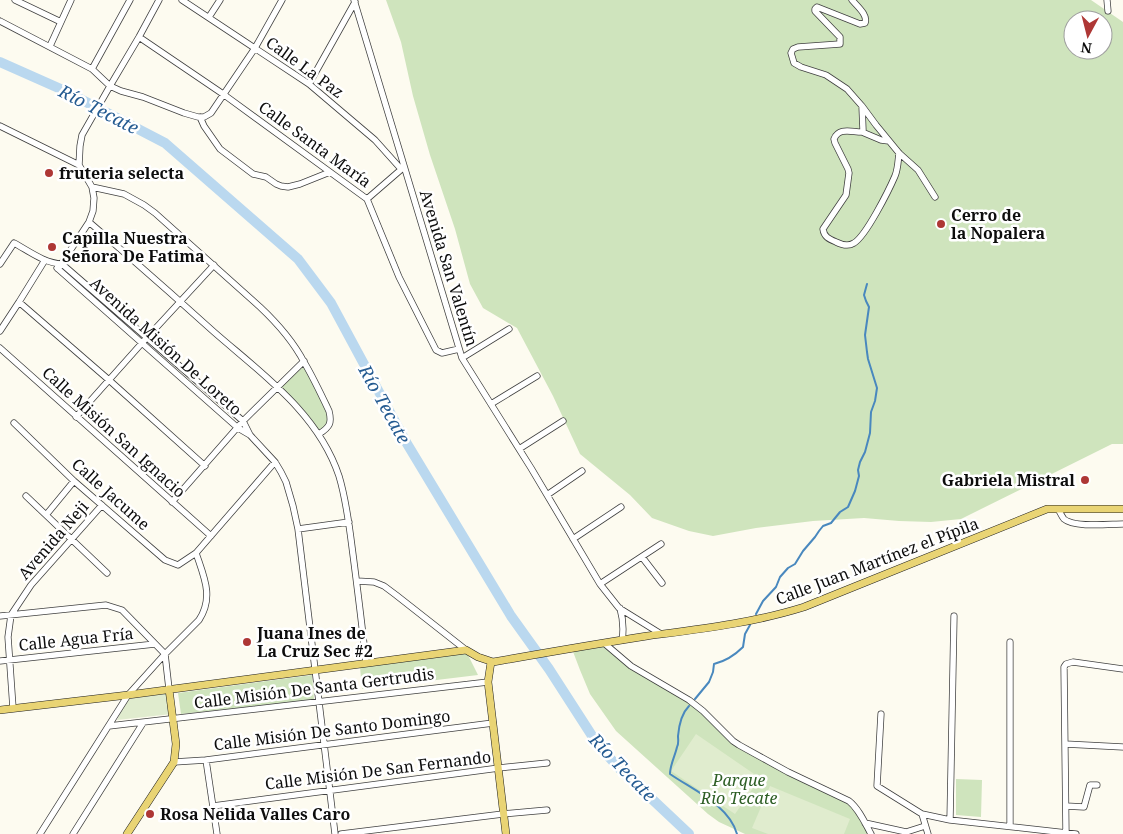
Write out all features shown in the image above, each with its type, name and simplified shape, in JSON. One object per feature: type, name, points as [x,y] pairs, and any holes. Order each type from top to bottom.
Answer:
[{"type":"main road","name":"Calle Juan Martínez el Pípila","points":[[491,662],[726,625],[790,611],[1047,509],[1123,509]]},
{"type":"main road","points":[[0,710],[128,696],[466,650],[491,662],[488,682],[506,834]]},
{"type":"main road","points":[[127,834],[174,762],[176,744],[170,689]]},
{"type":"street","points":[[50,46],[71,0]]},
{"type":"street","points":[[92,68],[130,0]]},
{"type":"street","points":[[78,165],[82,135],[160,0]]},
{"type":"street","name":"Calle La Paz","points":[[182,0],[309,84],[375,140],[403,168]]},
{"type":"street","points":[[209,17],[220,0]]},
{"type":"street","points":[[0,21],[92,68],[110,86],[184,113],[204,117],[211,113],[255,48],[282,0]]},
{"type":"street","points":[[852,0],[866,16],[865,23],[857,23],[817,7],[815,11],[840,37],[840,44],[793,49],[794,63],[826,75],[847,89],[899,153],[918,170],[935,197]]},
{"type":"street","points":[[18,1],[61,22]]},
{"type":"street","points":[[309,84],[354,1]]},
{"type":"street","name":"Avenida San Valentín","points":[[354,1],[462,358],[600,584],[619,608],[660,634]]},
{"type":"street","name":"Calle Santa María","points":[[139,38],[223,94],[367,199],[399,277],[436,350],[442,354],[458,349]]},
{"type":"street","points":[[862,106],[862,132]]},
{"type":"street","points":[[200,117],[220,149],[253,174],[266,177],[276,184],[288,187],[330,172]]},
{"type":"street","points":[[0,126],[78,165],[92,187],[94,204],[89,222],[58,265]]},
{"type":"street","points":[[889,141],[881,140],[862,132],[841,131],[834,139],[849,173],[846,198],[823,229],[828,238],[844,246],[855,243],[862,237],[896,174],[899,153]]},
{"type":"street","points":[[367,199],[403,168]]},
{"type":"street","points":[[92,187],[124,194],[155,213],[274,321],[288,337],[304,361],[331,418],[326,430],[319,434]]},
{"type":"street","points":[[89,222],[271,380],[303,413],[319,434],[339,475],[349,522],[366,663]]},
{"type":"street","name":"Avenida Misión De Loreto","points":[[0,264],[14,243],[58,265],[238,428],[250,435],[275,462],[286,482],[298,529],[335,834]]},
{"type":"street","points":[[0,331],[45,260]]},
{"type":"street","points":[[76,416],[214,265]]},
{"type":"street","points":[[19,302],[110,380],[205,466]]},
{"type":"street","points":[[462,358],[510,329]]},
{"type":"street","name":"Avenida Misión De Loreto","points":[[144,341],[243,421]]},
{"type":"street","name":"Calle Misión San Ignacio","points":[[0,348],[211,536]]},
{"type":"street","points":[[172,502],[243,421],[304,361]]},
{"type":"street","points":[[491,404],[537,376]]},
{"type":"street","points":[[243,421],[250,435]]},
{"type":"street","points":[[519,450],[563,421]]},
{"type":"street","name":"Calle Jacume","points":[[14,423],[74,481],[165,560],[178,565],[196,553]]},
{"type":"street","points":[[40,834],[128,696],[165,654],[199,620],[205,610],[207,598],[206,582],[196,553],[275,462]]},
{"type":"street","points":[[547,495],[582,471]]},
{"type":"street","points":[[46,515],[74,481]]},
{"type":"street","points":[[26,496],[106,573]]},
{"type":"street","name":"Avenida Neji","points":[[13,708],[8,637],[11,615],[31,586],[102,505]]},
{"type":"street","points":[[573,539],[621,507]]},
{"type":"street","points":[[1058,509],[1064,519],[1071,523],[1082,525],[1123,524]]},
{"type":"street","points":[[298,529],[349,522]]},
{"type":"street","points":[[600,584],[661,544]]},
{"type":"street","points":[[642,557],[662,583]]},
{"type":"street","points":[[357,581],[374,582],[384,586],[466,650]]},
{"type":"street","points":[[0,616],[106,605],[122,610],[165,654],[170,689]]},
{"type":"street","points":[[619,608],[624,630],[622,640]]},
{"type":"street","points":[[950,820],[954,616]]},
{"type":"street","points":[[1010,642],[1010,826]]},
{"type":"street","points":[[604,643],[631,666],[689,700],[738,745],[849,802],[854,806],[871,834]]},
{"type":"street","name":"Calle Agua Fría","points":[[0,661],[155,644]]},
{"type":"street","points":[[1066,833],[1064,671],[1066,664],[1073,662],[1123,669]]},
{"type":"street","name":"Calle Misión De Santa Gertrudis","points":[[109,726],[488,682]]},
{"type":"street","points":[[881,714],[877,786],[922,814],[950,820],[1076,834]]},
{"type":"street","points":[[73,834],[143,723]]},
{"type":"street","name":"Calle Misión De Santo Domingo","points":[[174,762],[206,760],[493,723]]},
{"type":"street","points":[[1065,744],[1123,747]]},
{"type":"street","points":[[206,760],[217,834]]},
{"type":"street","name":"Calle Misión De San Fernando","points":[[213,806],[547,763]]},
{"type":"street","points":[[1066,806],[1084,807],[1090,785],[1097,785]]},
{"type":"street","points":[[341,834],[547,810]]},
{"type":"street","points":[[922,814],[928,834]]},
{"type":"street","points":[[865,823],[906,832],[925,826]]},
{"type":"green space","points":[[386,0],[1091,0],[1106,10],[1063,10],[1063,60],[1113,60],[1113,15],[1123,22],[1123,444],[1112,444],[961,519],[931,522],[864,518],[813,521],[756,528],[713,536],[689,531],[652,518],[630,495],[580,454],[553,396],[517,328],[483,308],[470,284],[455,229],[430,155],[413,96],[401,42]]},
{"type":"green space","points":[[303,360],[330,404],[333,424],[318,432],[278,386]]},
{"type":"green space","name":"Parque Rio Tecate","points":[[608,642],[621,656],[648,674],[681,692],[705,711],[728,735],[749,752],[831,793],[856,808],[869,834],[745,834],[719,822],[708,814],[616,731],[590,694],[572,649]]},
{"type":"green space","points":[[467,653],[478,675],[362,689],[360,667]]},
{"type":"green space","points":[[312,675],[314,700],[181,714],[178,693]]},
{"type":"green space","points":[[171,693],[172,714],[117,720],[127,699]]},
{"type":"green space","points":[[696,734],[760,778],[735,814],[671,771]]},
{"type":"green space","points":[[956,779],[982,780],[981,817],[956,815]]},
{"type":"green space","points":[[770,786],[850,819],[844,834],[768,834],[752,828]]},
{"type":"waterway","name":"Río Tecate","points":[[0,62],[63,90],[165,143],[298,259],[331,303],[406,442],[511,616],[549,669],[598,745],[619,768],[689,834]]},
{"type":"waterway","points":[[756,614],[763,601],[776,587],[780,577],[788,568],[795,564],[823,526],[831,523],[840,512],[848,507],[855,491],[860,462],[870,433],[871,412],[877,388],[868,359],[865,335],[869,307],[864,295],[867,284]]},
{"type":"waterway","points":[[695,699],[709,682],[714,664],[737,653],[743,647],[745,634],[750,625]]},
{"type":"waterway","points":[[689,706],[681,720],[678,744],[670,774],[718,806],[733,824],[737,834]]},
{"type":"place","name":"fruteria selecta","points":[[49,173]]},
{"type":"place","name":"Cerro de la Nopalera","points":[[941,224]]},
{"type":"place","name":"Capilla Nuestra Señora De Fatima","points":[[52,247]]},
{"type":"place","name":"Gabriela Mistral","points":[[1085,480]]},
{"type":"place","name":"Juana Ines de La Cruz Sec #2","points":[[247,642]]},
{"type":"place","name":"Rosa Nelida Valles Caro","points":[[150,814]]}]
